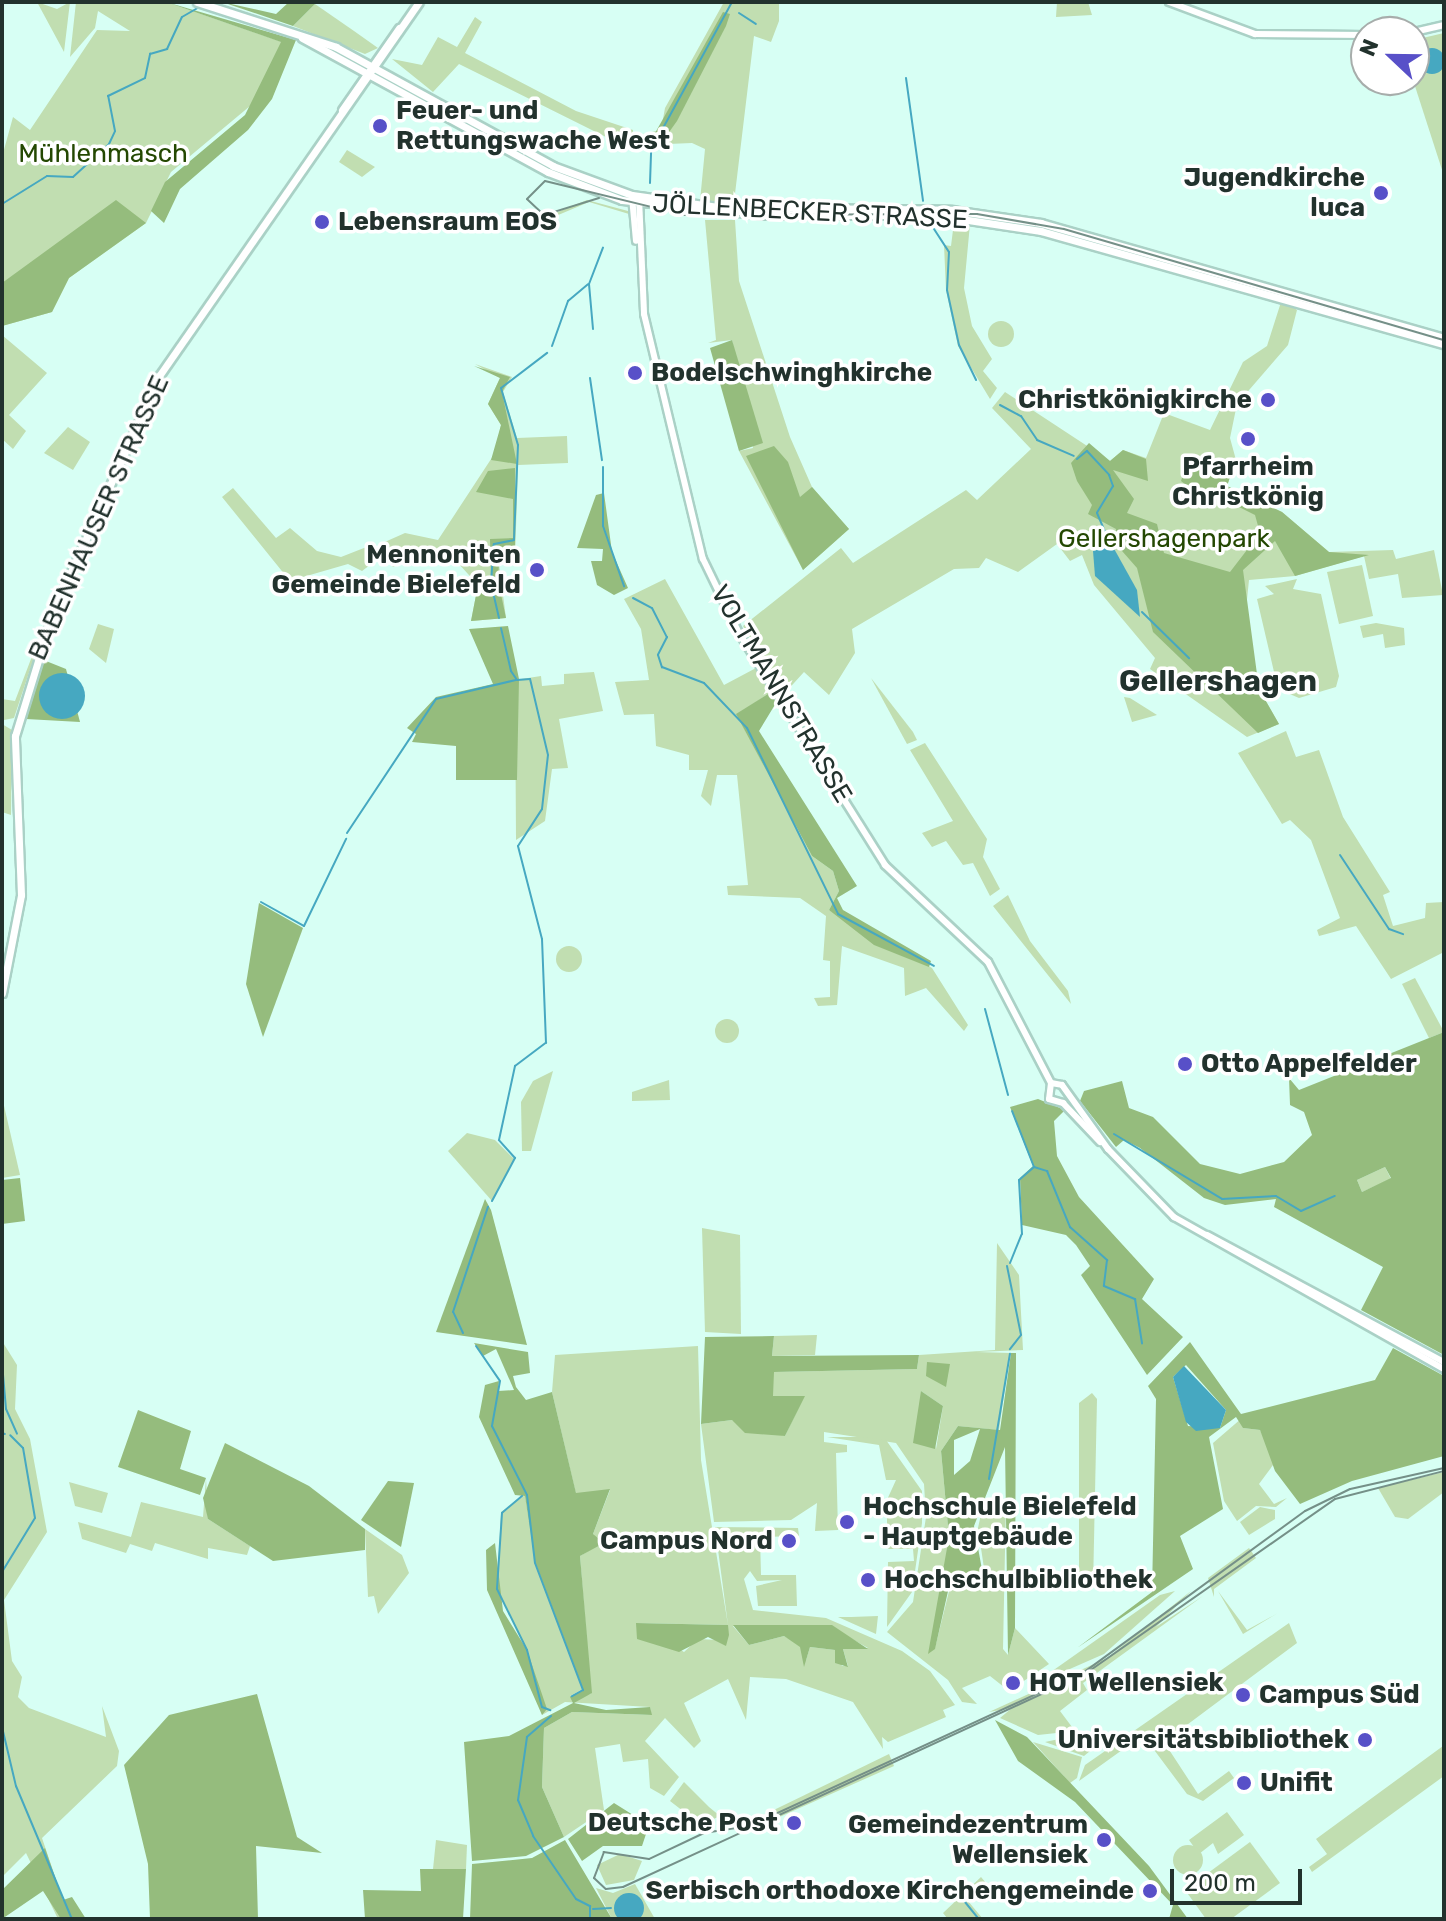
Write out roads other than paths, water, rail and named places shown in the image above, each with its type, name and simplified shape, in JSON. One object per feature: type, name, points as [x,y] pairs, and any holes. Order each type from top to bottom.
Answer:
[{"type":"main road","name":"JÖLLENBECKER STRASSE","points":[[197,2],[297,34],[373,68],[537,162],[636,200],[718,207],[952,210],[1051,225],[1444,341]]},
{"type":"main road","points":[[341,114],[419,2]]},
{"type":"main road","points":[[341,114],[362,89],[373,68],[387,54],[413,11]]},
{"type":"main road","points":[[362,89],[389,78],[387,54]]},
{"type":"main road","name":"BABENHAUSER STRASSE","points":[[2,993],[10,970],[21,881],[13,774],[19,713],[53,612],[159,376],[341,114]]},
{"type":"street","points":[[1169,2],[1255,34],[1350,35]]},
{"type":"street","name":"VOLTMANNSTRASSE","points":[[636,200],[645,322],[692,531],[733,621],[888,869],[990,965],[1051,1083],[1047,1097],[1062,1098]]},
{"type":"street","points":[[1051,1083],[1062,1085],[1062,1098],[1155,1203],[1203,1234],[1444,1369]]},
{"type":"street","points":[[1203,1234],[1444,1362]]},
{"type":"water","points":[[1430,48],[1442,51],[1442,71],[1430,74]]},
{"type":"water","points":[[1112,545],[1137,590],[1140,617],[1095,576],[1093,551]]},
{"type":"water","points":[[62,673],[79,679],[85,696],[79,713],[62,719],[45,713],[39,696],[45,679]]},
{"type":"water","points":[[1184,1366],[1226,1410],[1220,1428],[1196,1431],[1186,1422],[1173,1377]]},
{"type":"water","points":[[629,1893],[640,1897],[644,1908],[640,1919],[629,1923],[618,1919],[614,1908],[618,1897]]},
{"type":"waterway","points":[[650,183],[651,150],[732,2]]},
{"type":"waterway","points":[[2,204],[47,176],[73,177],[109,144],[115,131],[108,96],[145,78],[150,54],[167,49],[182,17],[201,6]]},
{"type":"waterway","points":[[739,13],[756,24]]},
{"type":"waterway","points":[[906,78],[923,201]]},
{"type":"waterway","points":[[934,229],[949,252],[947,290],[959,345],[976,380]]},
{"type":"waterway","points":[[593,329],[589,284],[603,248]]},
{"type":"waterway","points":[[552,346],[568,301],[588,284]]},
{"type":"waterway","points":[[499,618],[491,583],[494,544],[514,540],[518,445],[501,388],[547,353]]},
{"type":"waterway","points":[[590,378],[602,460]]},
{"type":"waterway","points":[[1000,405],[1021,416],[1037,440],[1074,456]]},
{"type":"waterway","points":[[1077,459],[1087,451],[1109,475],[1113,486],[1097,513],[1107,537]]},
{"type":"waterway","points":[[603,467],[603,526],[624,586]]},
{"type":"waterway","points":[[633,598],[652,608],[667,637],[658,655],[662,667],[704,683],[747,728],[838,914],[934,966]]},
{"type":"waterway","points":[[1142,612],[1189,658]]},
{"type":"waterway","points":[[492,1201],[515,1158],[499,1140],[515,1066],[546,1043],[542,939],[518,846],[542,809],[548,755],[530,679],[517,680],[511,671],[501,628]]},
{"type":"waterway","points":[[347,833],[436,699],[516,680]]},
{"type":"waterway","points":[[261,902],[304,926],[346,839]]},
{"type":"waterway","points":[[1340,855],[1389,929],[1403,934]]},
{"type":"waterway","points":[[985,1009],[1008,1095]]},
{"type":"waterway","points":[[1010,1263],[1022,1234],[1019,1180],[1034,1167],[1012,1111]]},
{"type":"waterway","points":[[1114,1134],[1222,1199],[1276,1196],[1301,1211],[1335,1196]]},
{"type":"waterway","points":[[1034,1167],[1047,1171],[1070,1227],[1107,1260],[1104,1286],[1135,1299],[1142,1343]]},
{"type":"waterway","points":[[463,1333],[453,1312],[488,1207]]},
{"type":"waterway","points":[[1007,1266],[1021,1335],[1010,1349]]},
{"type":"waterway","points":[[476,1346],[500,1381],[492,1426],[527,1495],[535,1563],[583,1690],[572,1696]]},
{"type":"waterway","points":[[989,1479],[1010,1354]]},
{"type":"waterway","points":[[2,1363],[6,1409],[17,1434]]},
{"type":"waterway","points":[[2,1572],[35,1518],[23,1448],[10,1435]]},
{"type":"waterway","points":[[522,1496],[502,1513],[497,1589],[527,1650],[542,1707],[550,1710]]},
{"type":"waterway","points":[[551,1716],[527,1737],[518,1800],[533,1836],[576,1899],[590,1906],[590,1919]]},
{"type":"waterway","points":[[2,1727],[16,1786],[72,1919]]},
{"type":"waterway","points":[[965,1902],[979,1919]]},
{"type":"waterway","points":[[593,1909],[611,1908]]},
{"type":"tram line","points":[[599,198],[544,215],[527,199],[545,181],[685,215],[977,214],[1064,229],[1444,340]]},
{"type":"tram line","points":[[1444,1468],[1350,1489],[1305,1511],[1084,1672],[749,1826],[704,1833],[649,1859],[604,1852],[594,1878],[606,1889],[623,1887],[1085,1674],[1335,1499],[1444,1471]]},
{"type":"place","name":"Feuer- und Rettungswache West","points":[[380,126]]},
{"type":"place","name":"Jugendkirche luca","points":[[1381,193]]},
{"type":"place","name":"Lebensraum EOS","points":[[322,222]]},
{"type":"place","name":"Bodelschwinghkirche","points":[[635,373]]},
{"type":"place","name":"Christkönigkirche","points":[[1268,400]]},
{"type":"place","name":"Pfarrheim Christkönig","points":[[1248,439]]},
{"type":"place","name":"Mennoniten Gemeinde Bielefeld","points":[[537,570]]},
{"type":"place","name":"Otto Appelfelder","points":[[1185,1064]]},
{"type":"place","name":"Hochschule Bielefeld - Hauptgebäude","points":[[847,1522]]},
{"type":"place","name":"Campus Nord","points":[[789,1541]]},
{"type":"place","name":"Hochschulbibliothek","points":[[868,1580]]},
{"type":"place","name":"HOT Wellensiek","points":[[1013,1683]]},
{"type":"place","name":"Campus Süd","points":[[1243,1695]]},
{"type":"place","name":"Universitätsbibliothek","points":[[1365,1740]]},
{"type":"place","name":"Unifit","points":[[1244,1783]]},
{"type":"place","name":"Deutsche Post","points":[[794,1823]]},
{"type":"place","name":"Gemeindezentrum Wellensiek","points":[[1104,1840]]},
{"type":"place","name":"Serbisch orthodoxe Kirchengemeinde","points":[[1150,1891]]},
{"type":"district","name":"Gellershagen","points":[[1218,681]]},
{"type":"park label","name":"Mühlenmasch","points":[[103,154]]},
{"type":"park label","name":"Gellershagenpark","points":[[1164,539]]}]
